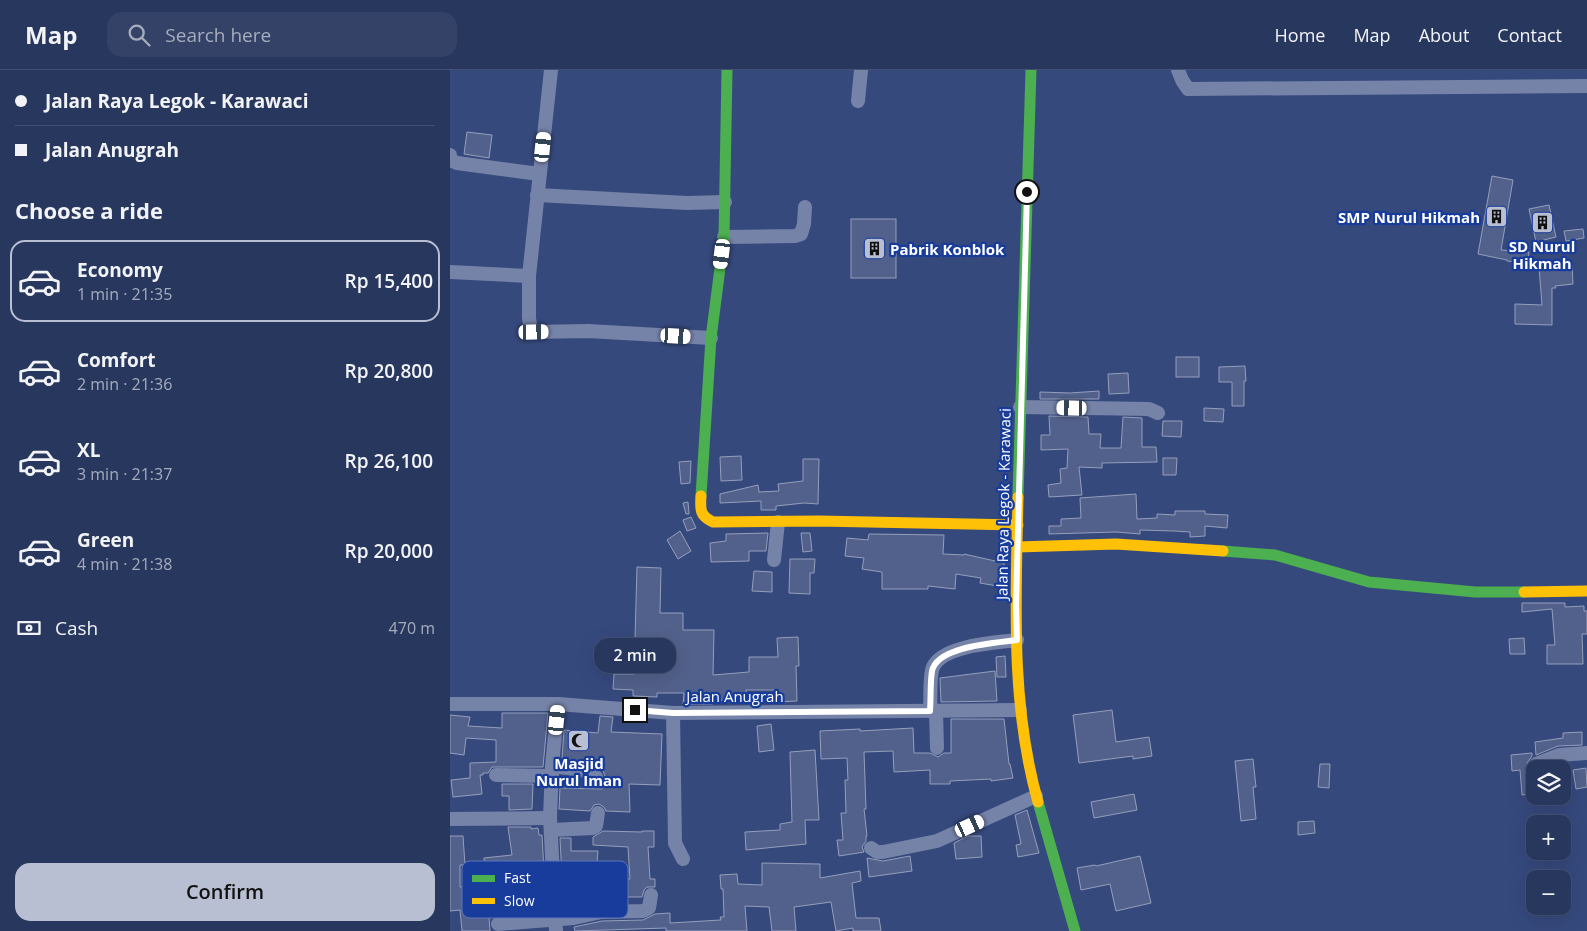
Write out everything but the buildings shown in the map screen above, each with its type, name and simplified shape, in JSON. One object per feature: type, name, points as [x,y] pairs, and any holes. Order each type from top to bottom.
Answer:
[{"type":"street","points":[[551,70],[529,276],[530,328],[534,332],[588,331],[711,338]]},
{"type":"street","points":[[727,70],[724,238],[711,338],[700,508],[705,518],[713,522],[1018,525]]},
{"type":"street","points":[[858,101],[861,70]]},
{"type":"street","name":"Jalan Raya Legok - Karawaci","points":[[1031,70],[1017,548],[1017,640],[1020,710],[1031,776],[1075,931]]},
{"type":"street","points":[[1178,70],[1188,89],[1587,86]]},
{"type":"street","points":[[450,156],[450,160],[457,163],[539,174]]},
{"type":"street","points":[[537,195],[687,203],[725,202]]},
{"type":"street","points":[[724,238],[795,236],[801,234],[804,224],[805,207]]},
{"type":"street","points":[[450,272],[529,276]]},
{"type":"street","points":[[1020,407],[1130,408],[1149,409],[1158,413]]},
{"type":"street","points":[[774,560],[778,522]]},
{"type":"street","points":[[1017,548],[1116,544],[1275,556],[1369,582],[1406,586],[1476,592],[1587,591]]},
{"type":"street","points":[[937,748],[933,711],[932,670],[937,661],[945,654],[966,648],[1017,640]]},
{"type":"street","name":"Jalan Anugrah","points":[[450,704],[558,704],[673,713],[1020,710]]},
{"type":"street","points":[[553,861],[552,771],[558,704]]},
{"type":"street","points":[[673,713],[675,843],[683,859]]},
{"type":"street","points":[[1548,760],[1559,756],[1587,753]]},
{"type":"street","points":[[496,776],[583,770],[596,777]]},
{"type":"street","points":[[871,848],[877,852],[883,852],[937,841],[1036,796]]},
{"type":"street","points":[[450,819],[593,828],[596,826],[598,814]]},
{"type":"street","points":[[628,911],[643,911],[649,908],[651,895]]},
{"type":"street","points":[[498,924],[556,925],[574,918]]},
{"type":"traffic: fast","points":[[701,496],[711,338],[724,237],[727,70]]},
{"type":"traffic: fast","points":[[1018,497],[1031,70]]},
{"type":"traffic: fast","points":[[1223,551],[1275,555],[1369,582],[1475,592],[1524,592]]},
{"type":"traffic: fast","points":[[1038,802],[1075,931]]},
{"type":"traffic: slow","points":[[701,496],[703,515],[713,522],[819,521],[1018,525]]},
{"type":"traffic: slow","points":[[1018,497],[1016,612],[1019,689],[1029,765],[1038,802]]},
{"type":"traffic: slow","points":[[1017,547],[1116,544],[1223,551]]},
{"type":"traffic: slow","points":[[1524,592],[1587,591]]},
{"type":"place","name":"SMP Nurul Hikmah","points":[[1496,217]]},
{"type":"place","name":"SD Nurul Hikmah","points":[[1542,223]]},
{"type":"place","name":"Pabrik Konblok","points":[[874,249]]},
{"type":"place","name":"Masjid Nurul Iman","points":[[579,740]]},
{"type":"route","points":[[635,710],[673,713],[930,711],[932,670],[937,661],[945,654],[966,648],[1017,640],[1016,606],[1021,381],[1027,192]]}]
